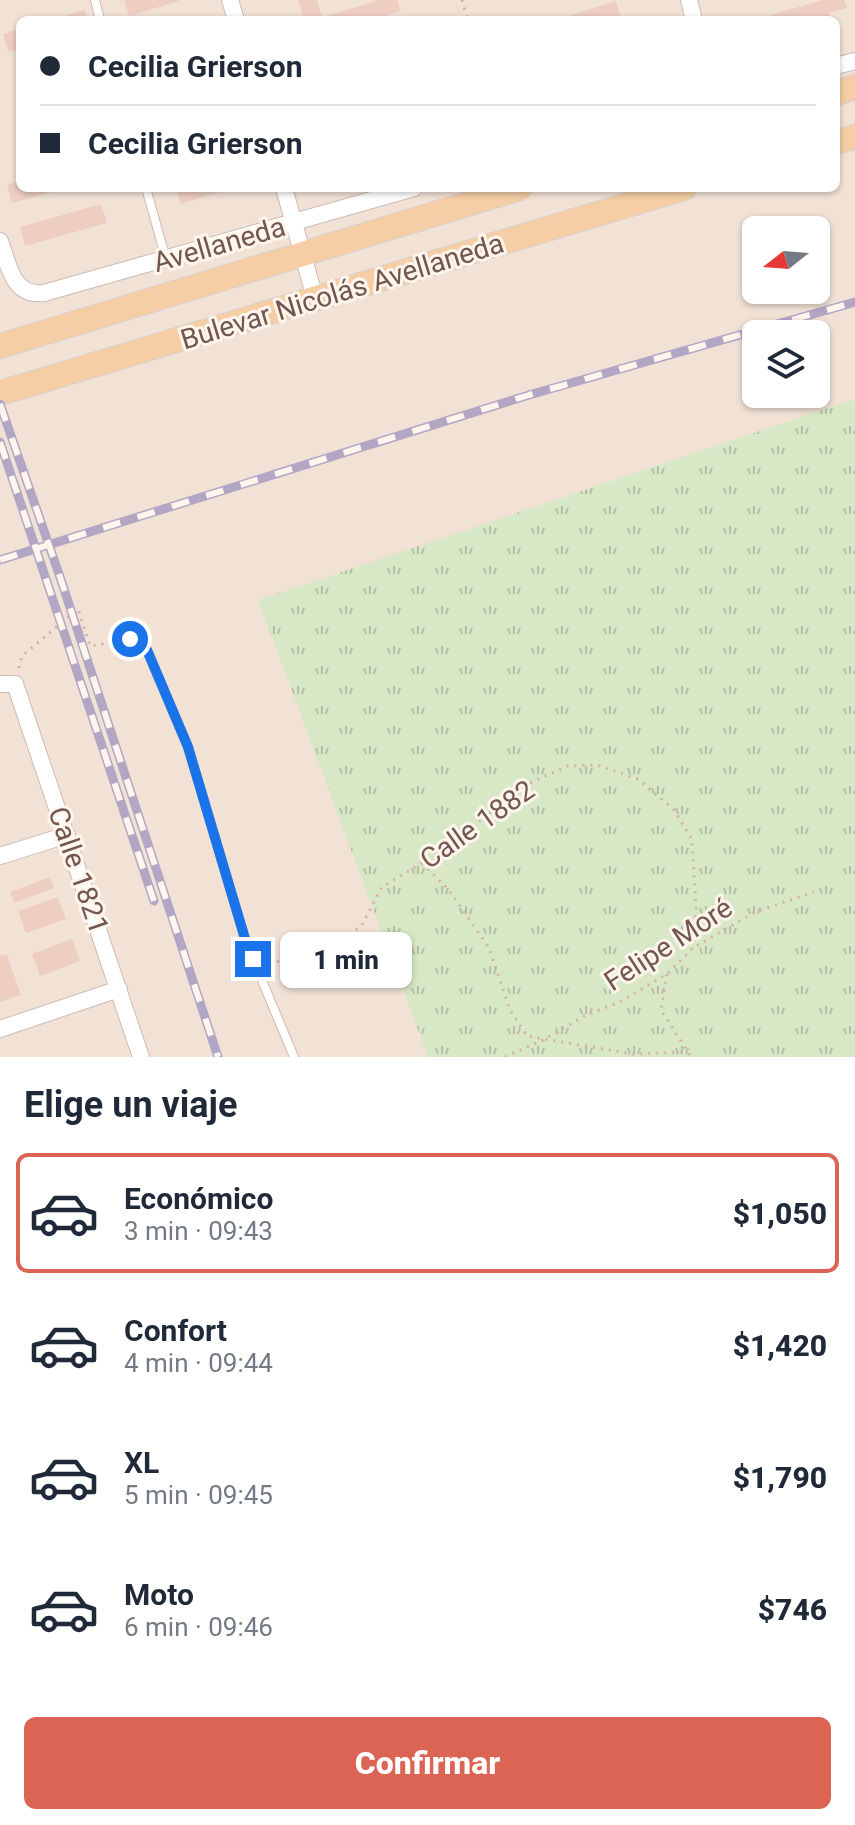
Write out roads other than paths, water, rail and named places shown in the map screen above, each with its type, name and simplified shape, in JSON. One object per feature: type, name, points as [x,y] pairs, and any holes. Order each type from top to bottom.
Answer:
[{"type":"main road","name":"Bulevar Nicolás Avellaneda","points":[[0,346],[507,192]]},
{"type":"main road","name":"Bulevar Nicolás Avellaneda","points":[[0,393],[671,192]]},
{"type":"street","points":[[285,192],[315,298]]},
{"type":"street","name":"Avellaneda","points":[[0,241],[10,270],[24,291],[44,293],[400,192]]},
{"type":"street","name":"Calle 1821","points":[[8,684],[67,835],[141,1057]]},
{"type":"street","points":[[0,856],[67,835]]},
{"type":"street","points":[[0,1029],[119,989]]},
{"type":"lane","points":[[147,192],[166,259]]},
{"type":"lane","points":[[130,639],[147,650],[188,747],[246,942],[294,1057]]},
{"type":"railway","points":[[0,560],[529,395],[855,302]]},
{"type":"railway","points":[[0,404],[218,1057]]},
{"type":"railway","points":[[0,442],[154,901]]}]
